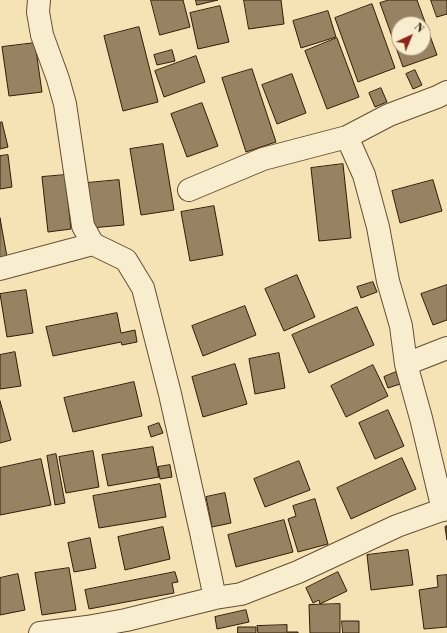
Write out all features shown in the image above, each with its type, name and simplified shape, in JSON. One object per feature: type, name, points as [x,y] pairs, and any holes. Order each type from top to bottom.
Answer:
[{"type":"street","points":[[39,0],[38,12],[42,35],[58,79],[65,104],[83,226],[93,244],[126,260],[143,288],[170,394],[215,598]]},
{"type":"street","points":[[189,190],[263,159],[347,137],[389,116],[447,92]]},
{"type":"street","points":[[40,633],[126,620],[215,598],[242,594],[298,572],[397,526],[445,509],[406,364],[401,326],[388,281],[378,227],[364,175],[347,137]]},
{"type":"street","points":[[0,269],[93,244]]},
{"type":"street","points":[[406,364],[447,348]]},
{"type":"building","points":[[151,0],[183,0],[190,27],[160,35]]},
{"type":"building","points":[[196,0],[218,0],[197,5]]},
{"type":"building","points":[[244,0],[281,0],[284,24],[249,29]]},
{"type":"building","points":[[389,0],[417,0],[423,16],[391,16],[391,34],[380,3]]},
{"type":"building","points":[[431,0],[447,0],[447,14],[437,17]]},
{"type":"building","points":[[372,4],[395,68],[358,82],[335,18]]},
{"type":"building","points":[[220,6],[229,42],[198,49],[190,13]]},
{"type":"building","points":[[328,11],[336,37],[301,48],[293,21]]},
{"type":"building","points":[[139,27],[158,102],[123,111],[104,36]]},
{"type":"building","points":[[337,38],[359,97],[327,109],[305,51]]},
{"type":"building","points":[[431,38],[437,55],[403,67],[399,56],[431,56]]},
{"type":"building","points":[[35,43],[42,92],[9,96],[2,47]]},
{"type":"building","points":[[172,50],[175,61],[157,65],[154,55]]},
{"type":"building","points":[[196,56],[205,82],[164,97],[155,71]]},
{"type":"building","points":[[252,69],[276,142],[246,152],[222,78]]},
{"type":"building","points":[[415,70],[422,85],[413,89],[406,74]]},
{"type":"building","points":[[292,74],[306,113],[277,124],[262,85]]},
{"type":"building","points":[[381,88],[387,102],[375,107],[369,93]]},
{"type":"building","points":[[202,103],[218,146],[187,157],[171,114]]},
{"type":"building","points":[[2,122],[8,147],[0,149],[0,123]]},
{"type":"building","points":[[163,144],[174,210],[141,215],[130,149]]},
{"type":"building","points":[[8,155],[12,187],[0,189],[0,156]]},
{"type":"building","points":[[343,164],[351,238],[319,241],[311,168]]},
{"type":"building","points":[[65,175],[71,229],[48,232],[42,177]]},
{"type":"building","points":[[119,180],[124,225],[91,228],[87,183]]},
{"type":"building","points":[[433,180],[442,211],[400,223],[392,191]]},
{"type":"building","points":[[214,206],[223,255],[190,261],[181,212]]},
{"type":"building","points":[[0,218],[7,257],[0,258]]},
{"type":"building","points":[[297,275],[315,317],[284,331],[265,289]]},
{"type":"building","points":[[373,282],[377,292],[361,298],[357,287]]},
{"type":"building","points":[[447,285],[447,320],[433,325],[421,294]]},
{"type":"building","points":[[26,290],[33,333],[7,337],[0,294]]},
{"type":"building","points":[[245,306],[256,335],[203,356],[192,326]]},
{"type":"building","points":[[357,307],[374,345],[309,373],[292,335]]},
{"type":"building","points":[[117,313],[121,333],[135,330],[137,342],[122,345],[121,342],[53,356],[46,327]]},
{"type":"building","points":[[15,352],[21,386],[0,389],[0,355]]},
{"type":"building","points":[[279,353],[285,388],[255,394],[249,359]]},
{"type":"building","points":[[235,364],[247,404],[203,417],[192,377]]},
{"type":"building","points":[[373,365],[388,396],[346,417],[331,386]]},
{"type":"building","points":[[396,372],[400,384],[388,388],[384,377]]},
{"type":"building","points":[[134,382],[142,416],[73,432],[64,398]]},
{"type":"building","points":[[0,401],[11,440],[0,443]]},
{"type":"building","points":[[388,410],[404,446],[375,459],[359,423]]},
{"type":"building","points":[[159,423],[163,433],[151,437],[148,427]]},
{"type":"building","points":[[153,447],[159,477],[108,486],[102,455]]},
{"type":"building","points":[[93,451],[99,487],[66,493],[59,457]]},
{"type":"building","points":[[56,454],[65,503],[55,505],[47,456]]},
{"type":"building","points":[[402,458],[416,489],[351,519],[337,488]]},
{"type":"building","points":[[41,459],[51,505],[0,515],[0,468]]},
{"type":"building","points":[[299,461],[310,490],[265,507],[254,479]]},
{"type":"building","points":[[170,465],[172,477],[160,479],[158,467]]},
{"type":"building","points":[[160,484],[166,517],[99,528],[93,496]]},
{"type":"building","points":[[225,493],[231,523],[212,527],[206,497]]},
{"type":"building","points":[[315,499],[328,544],[298,552],[288,519],[296,516],[293,506]]},
{"type":"building","points":[[284,520],[293,552],[236,567],[228,535]]},
{"type":"building","points":[[447,526],[447,540],[445,527]]},
{"type":"building","points":[[163,527],[170,559],[125,570],[118,537]]},
{"type":"building","points":[[90,538],[96,568],[74,572],[68,543]]},
{"type":"building","points":[[408,550],[413,585],[371,590],[367,555]]},
{"type":"building","points":[[69,568],[76,610],[42,615],[35,573]]},
{"type":"building","points":[[175,572],[178,582],[172,583],[174,593],[89,609],[85,590]]},
{"type":"building","points":[[338,572],[347,591],[320,604],[319,600],[313,603],[306,588]]},
{"type":"building","points":[[18,574],[25,610],[0,615],[0,578]]},
{"type":"building","points":[[447,575],[447,627],[424,629],[419,590],[438,587],[437,576]]},
{"type":"building","points":[[340,604],[340,633],[310,633],[309,605]]},
{"type":"building","points":[[246,610],[249,622],[217,629],[215,617]]},
{"type":"building","points":[[342,621],[359,621],[359,633],[343,633]]},
{"type":"building","points":[[287,625],[287,632],[298,633],[258,633],[257,626]]},
{"type":"building","points":[[238,627],[256,627],[256,633],[238,633]]}]
